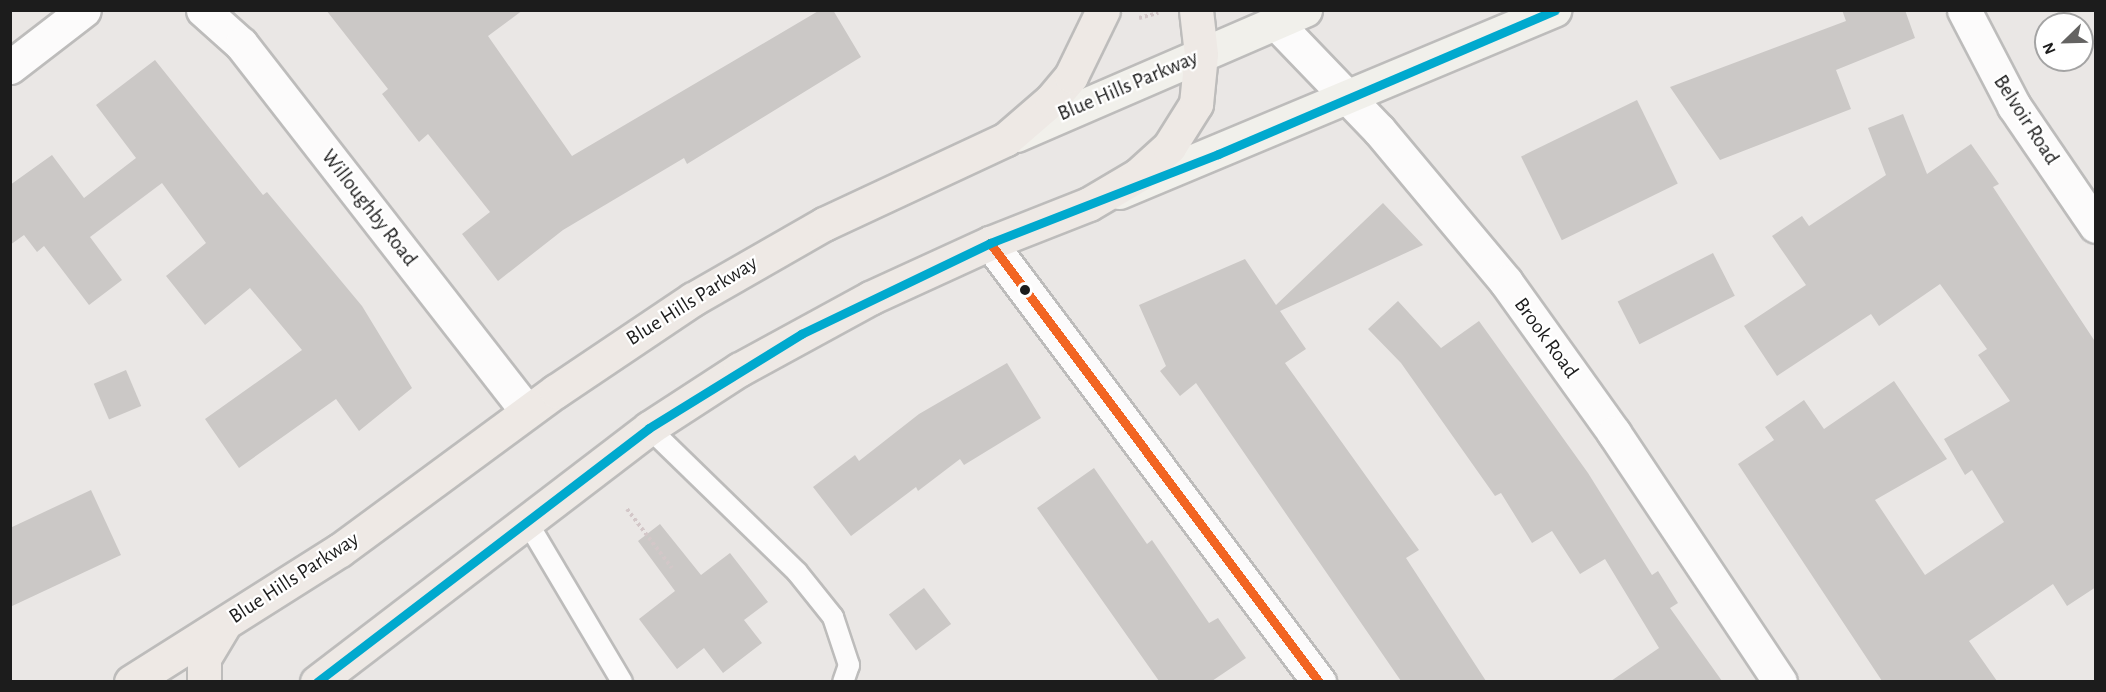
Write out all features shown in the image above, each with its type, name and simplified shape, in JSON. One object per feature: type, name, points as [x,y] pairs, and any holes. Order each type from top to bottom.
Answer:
[{"type":"main road","points":[[1006,139],[1051,100],[1071,76],[1103,10]]},
{"type":"main road","points":[[1089,204],[1146,169],[1186,125],[1196,104],[1202,54],[1196,10]]},
{"type":"main road","points":[[317,681],[649,428],[801,334],[990,243],[1349,98],[1555,10]]},
{"type":"main road","name":"Blue Hills Parkway","points":[[131,681],[340,550],[527,411],[630,339],[760,260],[893,190],[1291,16]]},
{"type":"main road","points":[[204,681],[204,658],[226,623]]},
{"type":"street","points":[[10,67],[84,10]]},
{"type":"street","name":"Willoughby Road","points":[[203,10],[241,44],[527,411]]},
{"type":"street","name":"Belvoir Road","points":[[1964,10],[2014,106],[2096,226]]},
{"type":"street","name":"Brook Road","points":[[1291,16],[1349,98],[1506,282],[1780,681]]},
{"type":"street","points":[[990,243],[1319,681]]},
{"type":"lane","points":[[649,428],[797,572],[833,617],[849,665],[843,681]]},
{"type":"lane","points":[[526,520],[622,681]]},
{"type":"path","points":[[1135,20],[1164,10]]},
{"type":"path","points":[[627,509],[672,568]]},
{"type":"building","points":[[326,10],[523,10],[488,36],[572,156],[820,10],[833,10],[861,57],[687,164],[684,158],[563,230],[498,281],[462,234],[490,212],[428,134],[419,142],[382,94],[388,89]]},
{"type":"building","points":[[1842,10],[1905,10],[1915,38],[1836,70],[1851,109],[1720,160],[1670,87],[1846,21]]},
{"type":"building","points":[[155,60],[263,195],[267,192],[362,306],[412,388],[359,431],[336,399],[239,468],[205,419],[302,350],[250,288],[205,325],[166,276],[206,243],[162,183],[90,237],[122,280],[89,305],[44,246],[37,252],[24,235],[10,245],[10,185],[52,155],[84,198],[136,158],[96,105]]},
{"type":"building","points":[[1637,100],[1678,184],[1562,240],[1521,157]]},
{"type":"building","points":[[1903,114],[1927,174],[1971,144],[1999,184],[1993,187],[2096,343],[2096,587],[2067,606],[2053,584],[1969,641],[1997,681],[1882,681],[1738,464],[1774,440],[1765,427],[1804,400],[1824,429],[1894,381],[1947,459],[1875,500],[1925,575],[2004,522],[1972,470],[1965,475],[1944,439],[2010,401],[1978,355],[1987,349],[1940,284],[1879,326],[1871,314],[1777,376],[1744,326],[1806,285],[1772,236],[1802,216],[1809,226],[1886,175],[1868,128]]},
{"type":"building","points":[[1383,203],[1423,245],[1280,311],[1306,349],[1285,363],[1419,550],[1406,558],[1486,681],[1401,681],[1196,383],[1180,396],[1160,371],[1166,366],[1139,305],[1245,259],[1276,305]]},
{"type":"building","points":[[1713,253],[1735,296],[1639,344],[1618,302]]},
{"type":"building","points":[[1398,301],[1441,348],[1479,321],[1588,473],[1652,575],[1658,571],[1678,603],[1670,608],[1722,681],[1611,681],[1659,648],[1605,559],[1580,574],[1552,531],[1532,543],[1501,493],[1495,496],[1401,363],[1368,329]]},
{"type":"building","points":[[1007,363],[1041,418],[964,465],[960,459],[918,491],[916,487],[851,536],[813,487],[855,455],[859,461],[919,414]]},
{"type":"building","points":[[126,370],[141,406],[109,420],[94,384]]},
{"type":"building","points":[[1094,468],[1147,544],[1152,540],[1209,623],[1218,618],[1246,658],[1212,681],[1159,681],[1037,508]]},
{"type":"building","points":[[91,490],[121,555],[10,607],[10,528]]},
{"type":"building","points":[[660,524],[701,575],[730,553],[768,602],[744,620],[762,643],[723,673],[704,648],[677,669],[639,619],[675,591],[638,541]]},
{"type":"building","points":[[924,588],[951,624],[916,650],[889,614]]},
{"type":"transit line","points":[[317,682],[649,428],[801,334],[990,243],[1218,154],[1555,10]]},
{"type":"transit line","points":[[990,243],[1319,682]]}]
